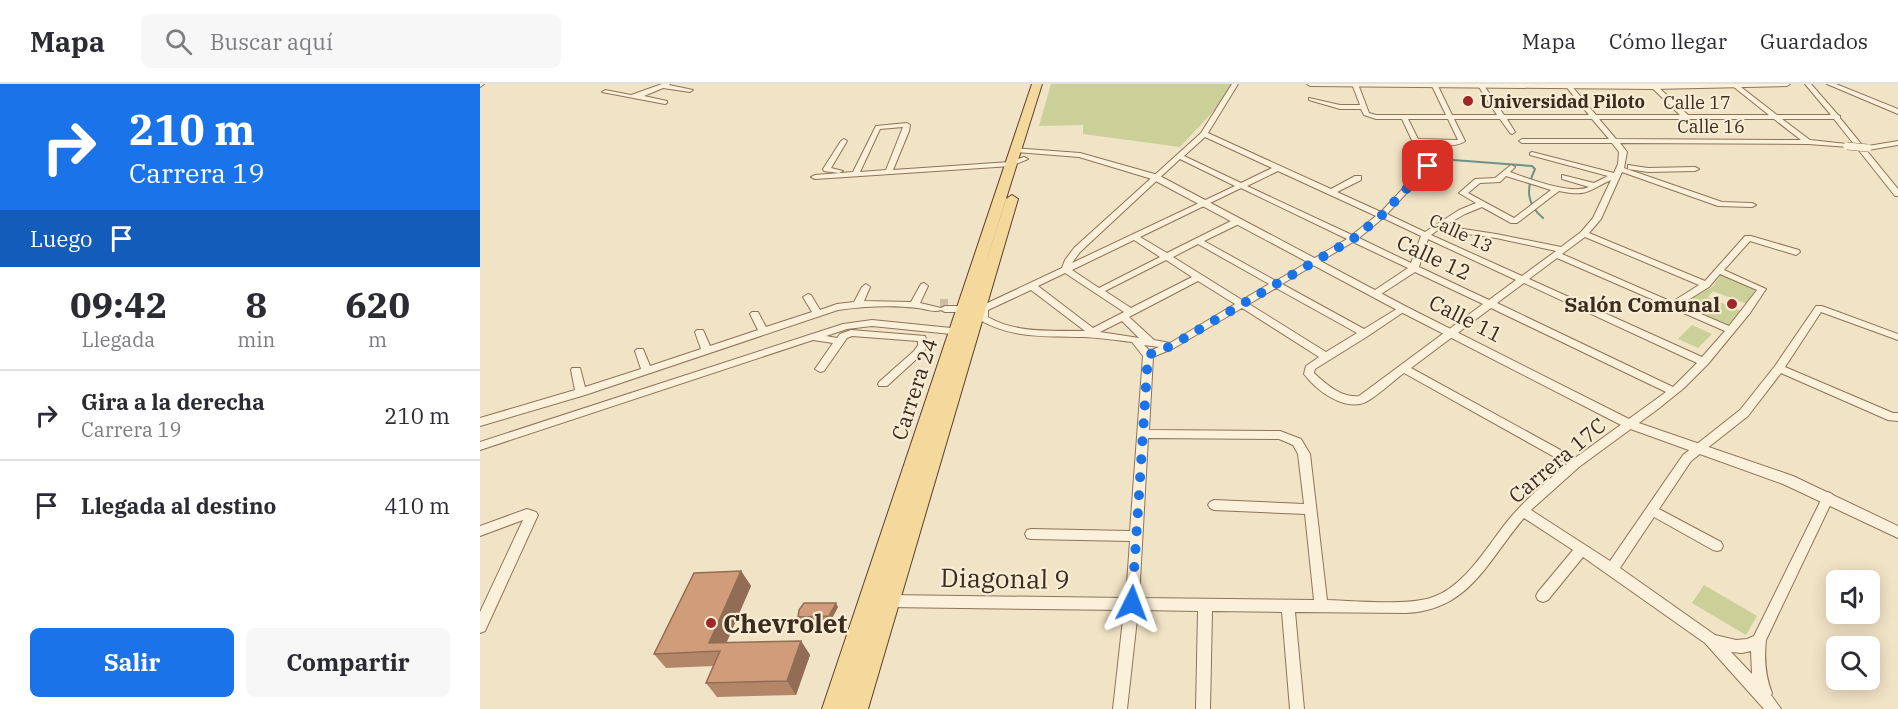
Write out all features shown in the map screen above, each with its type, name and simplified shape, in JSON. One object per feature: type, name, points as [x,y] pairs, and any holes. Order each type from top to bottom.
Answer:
[{"type":"main road","name":"Carrera 24","points":[[834,709],[869,599],[974,307],[1019,156],[1037,84]]},
{"type":"main road","name":"Carrera 24","points":[[1019,156],[1047,84]]},
{"type":"main road","name":"Carrera 24","points":[[856,709],[964,332]]},
{"type":"street","points":[[649,84],[690,90]]},
{"type":"street","points":[[1066,270],[1069,260],[1077,250],[1204,134],[1235,84]]},
{"type":"street","points":[[1310,84],[1787,84]]},
{"type":"street","points":[[1311,99],[1343,107],[1364,107],[1355,84]]},
{"type":"street","points":[[1637,84],[1652,85],[1686,117]]},
{"type":"street","points":[[1808,84],[1838,117],[1850,143],[1898,194]]},
{"type":"street","points":[[1830,84],[1898,112]]},
{"type":"street","points":[[1844,84],[1898,106]]},
{"type":"street","points":[[605,92],[632,97],[662,85]]},
{"type":"street","points":[[662,85],[638,97],[665,102]]},
{"type":"street","points":[[1417,141],[1457,143],[1462,139],[1435,85]]},
{"type":"street","points":[[1480,85],[1512,132]]},
{"type":"street","points":[[1403,309],[1310,368],[1309,374],[1317,382],[1345,399],[1355,401],[1362,399],[1584,234],[1597,219],[1620,169],[1623,152],[1568,85]]},
{"type":"street","points":[[1736,85],[1809,142]]},
{"type":"street","name":"Calle 17","points":[[1364,107],[1368,115],[1376,117],[1838,117]]},
{"type":"street","points":[[974,307],[983,318],[996,325],[1031,332],[1094,334],[1135,340],[1150,349],[1171,346],[1353,239],[1382,215],[1428,166],[1404,117]]},
{"type":"street","points":[[856,172],[878,128],[907,125],[888,173]]},
{"type":"street","name":"Calle 13","points":[[1204,134],[1704,362]]},
{"type":"street","points":[[844,141],[827,169],[888,173],[1019,156]]},
{"type":"street","name":"Calle 16","points":[[1522,141],[1809,142],[1850,143],[1868,148],[1898,143]]},
{"type":"street","points":[[1532,154],[1597,173],[1638,163],[1683,162]]},
{"type":"street","name":"Calle 11","points":[[1019,156],[1080,155],[1128,167],[1155,177],[1403,309],[1629,424],[1828,497],[1898,532]]},
{"type":"street","name":"Calle 12","points":[[1179,156],[1673,391]]},
{"type":"street","points":[[480,422],[581,392],[818,313],[858,304],[974,307],[1032,286],[1278,168]]},
{"type":"street","points":[[1620,169],[1721,204],[1752,205]]},
{"type":"street","points":[[1558,188],[1514,222],[1463,192],[1478,181],[1497,180],[1508,170],[1529,180],[1575,191],[1593,188],[1620,169],[1695,169]]},
{"type":"street","points":[[815,177],[856,172]]},
{"type":"street","points":[[1565,177],[1593,188]]},
{"type":"street","points":[[1331,192],[1358,178]]},
{"type":"street","points":[[1375,294],[1414,268],[1425,235],[1462,212],[1482,204]]},
{"type":"street","points":[[1099,291],[1238,221]]},
{"type":"street","points":[[1438,228],[1561,252],[1730,330]]},
{"type":"street","points":[[1584,234],[1706,285]]},
{"type":"street","points":[[1135,237],[1326,357]]},
{"type":"street","points":[[1673,305],[1706,285],[1748,238],[1796,252]]},
{"type":"street","points":[[1198,241],[1365,334]]},
{"type":"street","points":[[1066,270],[1099,291],[1127,315],[1150,349],[1142,434],[1132,603],[1120,709]]},
{"type":"street","name":"Carrera 17C","points":[[1321,606],[1424,606],[1442,600],[1459,589],[1490,557],[1523,511],[1576,464],[1673,391],[1704,362],[1762,289],[1718,270]]},
{"type":"street","points":[[1094,334],[1198,277]]},
{"type":"street","points":[[914,305],[924,286]]},
{"type":"street","points":[[1032,286],[1094,334]]},
{"type":"street","points":[[858,304],[866,287]]},
{"type":"street","points":[[808,297],[818,313]]},
{"type":"street","points":[[1612,569],[1687,458],[1744,413],[1779,368],[1818,309],[1898,337]]},
{"type":"street","points":[[755,314],[763,330]]},
{"type":"street","points":[[480,446],[846,326],[872,323],[964,332]]},
{"type":"street","points":[[700,332],[706,350]]},
{"type":"street","points":[[820,369],[843,336],[851,333],[922,338],[923,345],[918,353],[883,384]]},
{"type":"street","points":[[810,336],[840,341]]},
{"type":"street","points":[[640,351],[646,370]]},
{"type":"street","points":[[1403,368],[1576,464]]},
{"type":"street","points":[[1779,368],[1895,417],[1898,406]]},
{"type":"street","points":[[576,370],[581,392]]},
{"type":"street","points":[[1142,434],[1280,435],[1297,442],[1304,454],[1321,606]]},
{"type":"street","points":[[1772,705],[1758,678],[1756,665],[1759,640],[1828,497]]},
{"type":"street","points":[[1214,505],[1310,508]]},
{"type":"street","points":[[1523,511],[1612,569],[1710,639],[1772,705]]},
{"type":"street","points":[[1653,511],[1717,546]]},
{"type":"street","points":[[480,531],[527,514],[532,515],[480,627]]},
{"type":"street","points":[[1031,534],[1135,536]]},
{"type":"street","points":[[1543,596],[1582,549]]},
{"type":"street","name":"Diagonal 9","points":[[869,599],[1321,606]]},
{"type":"street","points":[[1203,709],[1205,604]]},
{"type":"street","points":[[1288,605],[1297,709]]},
{"type":"street","points":[[1710,639],[1733,647],[1751,645],[1759,640]]},
{"type":"green space","points":[[1051,84],[1233,84],[1222,102],[1180,147],[1083,134],[1083,125],[1039,126]]},
{"type":"green space","points":[[1723,273],[1756,289],[1747,304],[1713,291],[1708,297],[1741,311],[1730,325],[1679,305],[1712,287]]},
{"type":"green space","points":[[1692,325],[1712,334],[1698,348],[1678,339]]},
{"type":"green space","points":[[1704,585],[1757,616],[1746,635],[1692,603]]},
{"type":"building","points":[[741,571],[709,643],[801,641],[787,681],[706,683],[720,651],[654,654],[694,573]]},
{"type":"building","points":[[804,603],[836,603],[829,616],[798,617],[799,610]]},
{"type":"waterway","points":[[1440,159],[1532,166],[1535,169],[1529,195],[1533,207],[1543,218]]},
{"type":"tunnel","points":[[940,303],[948,303]]},
{"type":"place","name":"Universidad Piloto","points":[[1468,101]]},
{"type":"place","name":"Salón Comunal","points":[[1732,304]]},
{"type":"place","name":"Chevrolet","points":[[711,623]]},
{"type":"route","points":[[1132,603],[1148,355],[1171,346],[1353,239],[1382,215],[1428,166]]}]
